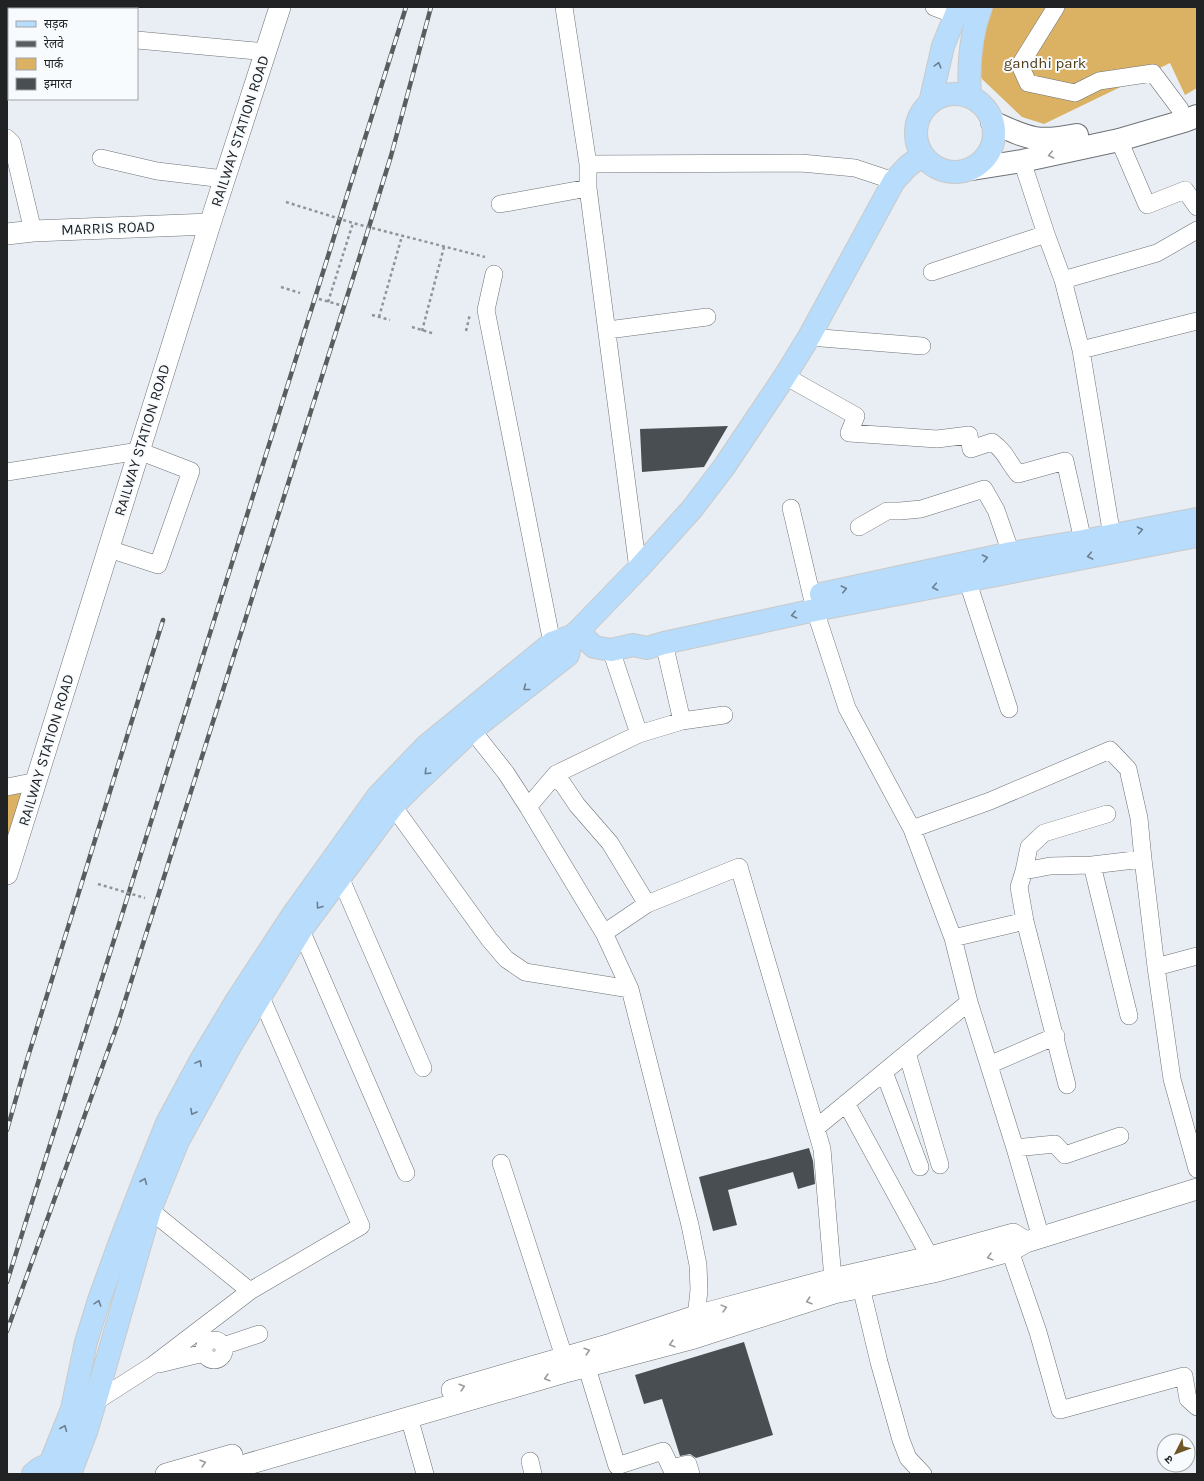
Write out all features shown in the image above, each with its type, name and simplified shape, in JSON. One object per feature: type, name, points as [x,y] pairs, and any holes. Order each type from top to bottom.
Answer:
[{"type":"main road","points":[[970,96],[968,66],[971,42],[982,7]]},
{"type":"main road","points":[[957,11],[943,46],[930,103],[922,113],[916,128],[918,145],[923,155],[930,163],[940,169],[950,172],[962,172],[1022,161],[1119,140],[1184,122],[1191,109]]},
{"type":"main road","points":[[930,103],[949,95],[970,96],[988,112],[994,133],[993,144],[988,154],[972,169]]},
{"type":"main road","points":[[992,122],[1029,138],[1051,140],[1116,128],[1191,109]]},
{"type":"main road","points":[[72,1473],[95,1402],[150,1210],[178,1141],[224,1039],[292,916],[378,796],[426,746],[567,637],[638,569],[692,509],[724,467],[785,376],[809,337],[894,181],[908,166],[923,155]]},
{"type":"main road","points":[[964,572],[1012,553],[1083,541],[1113,544],[1197,519]]},
{"type":"main road","points":[[632,645],[643,634],[710,626],[964,572],[1113,544],[1197,536]]},
{"type":"main road","points":[[567,637],[594,647],[611,650],[632,645],[647,648],[710,626]]},
{"type":"main road","points":[[41,1469],[72,1409],[86,1342],[120,1242],[167,1123],[224,1039],[260,995],[301,930],[394,806],[441,758],[472,730],[568,654],[567,637]]},
{"type":"main road","points":[[41,1469],[66,1466],[72,1473]]},
{"type":"street","points":[[564,7],[588,164],[588,188],[608,330],[638,569]]},
{"type":"street","points":[[934,7],[957,11]]},
{"type":"street","points":[[1056,7],[1020,65],[1028,83],[1075,93],[1099,81],[1153,73],[1191,109]]},
{"type":"street","name":"RAILWAY STATION ROAD","points":[[7,874],[224,179],[266,52],[276,10]]},
{"type":"street","points":[[138,40],[266,52]]},
{"type":"street","points":[[7,138],[12,143],[33,231]]},
{"type":"street","points":[[1119,140],[1147,205],[1185,190],[1197,207]]},
{"type":"street","points":[[101,158],[158,171],[224,179]]},
{"type":"street","points":[[1022,161],[1063,280],[1081,350],[1113,544]]},
{"type":"street","points":[[588,164],[835,165],[855,168],[894,181]]},
{"type":"street","points":[[500,204],[588,188]]},
{"type":"street","name":"MARRIS ROAD","points":[[7,234],[33,231],[210,224]]},
{"type":"street","points":[[1063,280],[1156,253],[1197,230]]},
{"type":"street","points":[[932,272],[1046,234]]},
{"type":"street","points":[[494,274],[486,310],[567,637]]},
{"type":"street","points":[[608,330],[707,317]]},
{"type":"street","points":[[1081,350],[1197,321]]},
{"type":"street","points":[[809,337],[922,346]]},
{"type":"street","points":[[785,376],[856,416],[849,433],[937,439],[969,435],[971,449],[992,442],[1003,450],[1011,466],[1018,474],[1065,461],[1083,541]]},
{"type":"street","points":[[7,472],[139,451],[191,471],[158,565],[109,549]]},
{"type":"street","points":[[859,528],[887,511],[900,512],[921,509],[984,489],[996,510],[1012,553]]},
{"type":"street","points":[[791,508],[814,603],[847,708],[912,829],[953,938],[969,1002],[1015,1148],[1038,1332],[1060,1410],[1184,1376],[1188,1399],[1197,1407]]},
{"type":"street","points":[[964,572],[1009,709]]},
{"type":"street","points":[[664,643],[682,721]]},
{"type":"street","points":[[611,650],[639,734]]},
{"type":"street","points":[[528,807],[556,774],[639,734],[682,721],[724,715]]},
{"type":"street","points":[[472,730],[506,773],[528,807],[604,933],[630,989],[690,1225],[698,1265],[699,1290],[694,1338]]},
{"type":"street","points":[[912,829],[990,801],[1110,750],[1128,769],[1139,818],[1156,967],[1172,1079],[1197,1169]]},
{"type":"street","points":[[556,774],[576,805],[610,843],[646,904]]},
{"type":"street","points":[[7,787],[37,781]]},
{"type":"street","points":[[394,806],[489,939],[506,959],[525,972],[630,989]]},
{"type":"street","points":[[1067,1085],[1056,1036],[1025,921],[1019,887],[1029,847],[1044,833],[1108,814]]},
{"type":"street","points":[[1024,871],[1050,866],[1092,865],[1143,859]]},
{"type":"street","points":[[1092,865],[1129,1016]]},
{"type":"street","points":[[604,933],[646,904],[739,868],[822,1149],[833,1286]]},
{"type":"street","points":[[340,877],[423,1068]]},
{"type":"street","points":[[953,938],[1025,921]]},
{"type":"street","points":[[301,930],[406,1173]]},
{"type":"street","points":[[1156,967],[1197,956]]},
{"type":"street","points":[[95,1402],[153,1365],[250,1292],[361,1226],[260,995]]},
{"type":"street","points":[[816,1128],[969,1002]]},
{"type":"street","points":[[989,1065],[1056,1036]]},
{"type":"street","points":[[907,1053],[940,1165]]},
{"type":"street","points":[[884,1072],[920,1167]]},
{"type":"street","points":[[846,1103],[934,1264]]},
{"type":"street","points":[[1015,1148],[1055,1144],[1065,1155],[1120,1136]]},
{"type":"street","points":[[501,1163],[574,1366],[618,1466],[663,1451],[671,1468],[688,1464],[691,1474]]},
{"type":"street","points":[[1026,1244],[1197,1189]]},
{"type":"street","points":[[150,1210],[250,1292]]},
{"type":"street","points":[[214,1474],[409,1417],[574,1366],[694,1338],[833,1286],[861,1287],[934,1264],[1013,1234],[1026,1244]]},
{"type":"street","points":[[166,1474],[544,1362],[574,1366],[696,1316],[934,1264]]},
{"type":"street","points":[[861,1287],[879,1362],[901,1440],[908,1458],[923,1474]]},
{"type":"street","points":[[153,1365],[204,1353],[204,1346],[210,1340],[218,1340],[223,1346],[259,1334]]},
{"type":"street","points":[[409,1417],[424,1474]]},
{"type":"path","points":[[286,202],[353,223],[485,257]]},
{"type":"path","points":[[328,302],[353,223]]},
{"type":"path","points":[[379,317],[402,236]]},
{"type":"path","points":[[422,331],[444,247]]},
{"type":"path","points":[[281,287],[300,293]]},
{"type":"path","points":[[319,299],[340,305]]},
{"type":"path","points":[[466,331],[470,313]]},
{"type":"path","points":[[372,315],[390,320]]},
{"type":"path","points":[[412,327],[435,334]]},
{"type":"path","points":[[98,884],[145,898]]},
{"type":"green space","name":"gandhi park","points":[[993,7],[1197,7],[1197,88],[1185,95],[1170,63],[1044,124],[1022,117],[982,79],[972,53]]},
{"type":"green space","points":[[23,792],[7,842],[7,796]]},
{"type":"building","points":[[728,426],[704,467],[642,472],[640,429]]},
{"type":"building","points":[[809,1148],[813,1161],[815,1184],[798,1189],[793,1172],[728,1190],[737,1225],[713,1231],[699,1177]]},
{"type":"building","points":[[744,1342],[773,1435],[696,1458],[690,1454],[680,1456],[662,1399],[644,1404],[635,1375]]},
{"type":"railway","points":[[7,1282],[406,7]]},
{"type":"railway","points":[[7,1331],[118,1023],[391,156],[431,7]]},
{"type":"railway","points":[[7,1130],[27,1060],[163,620]]}]
